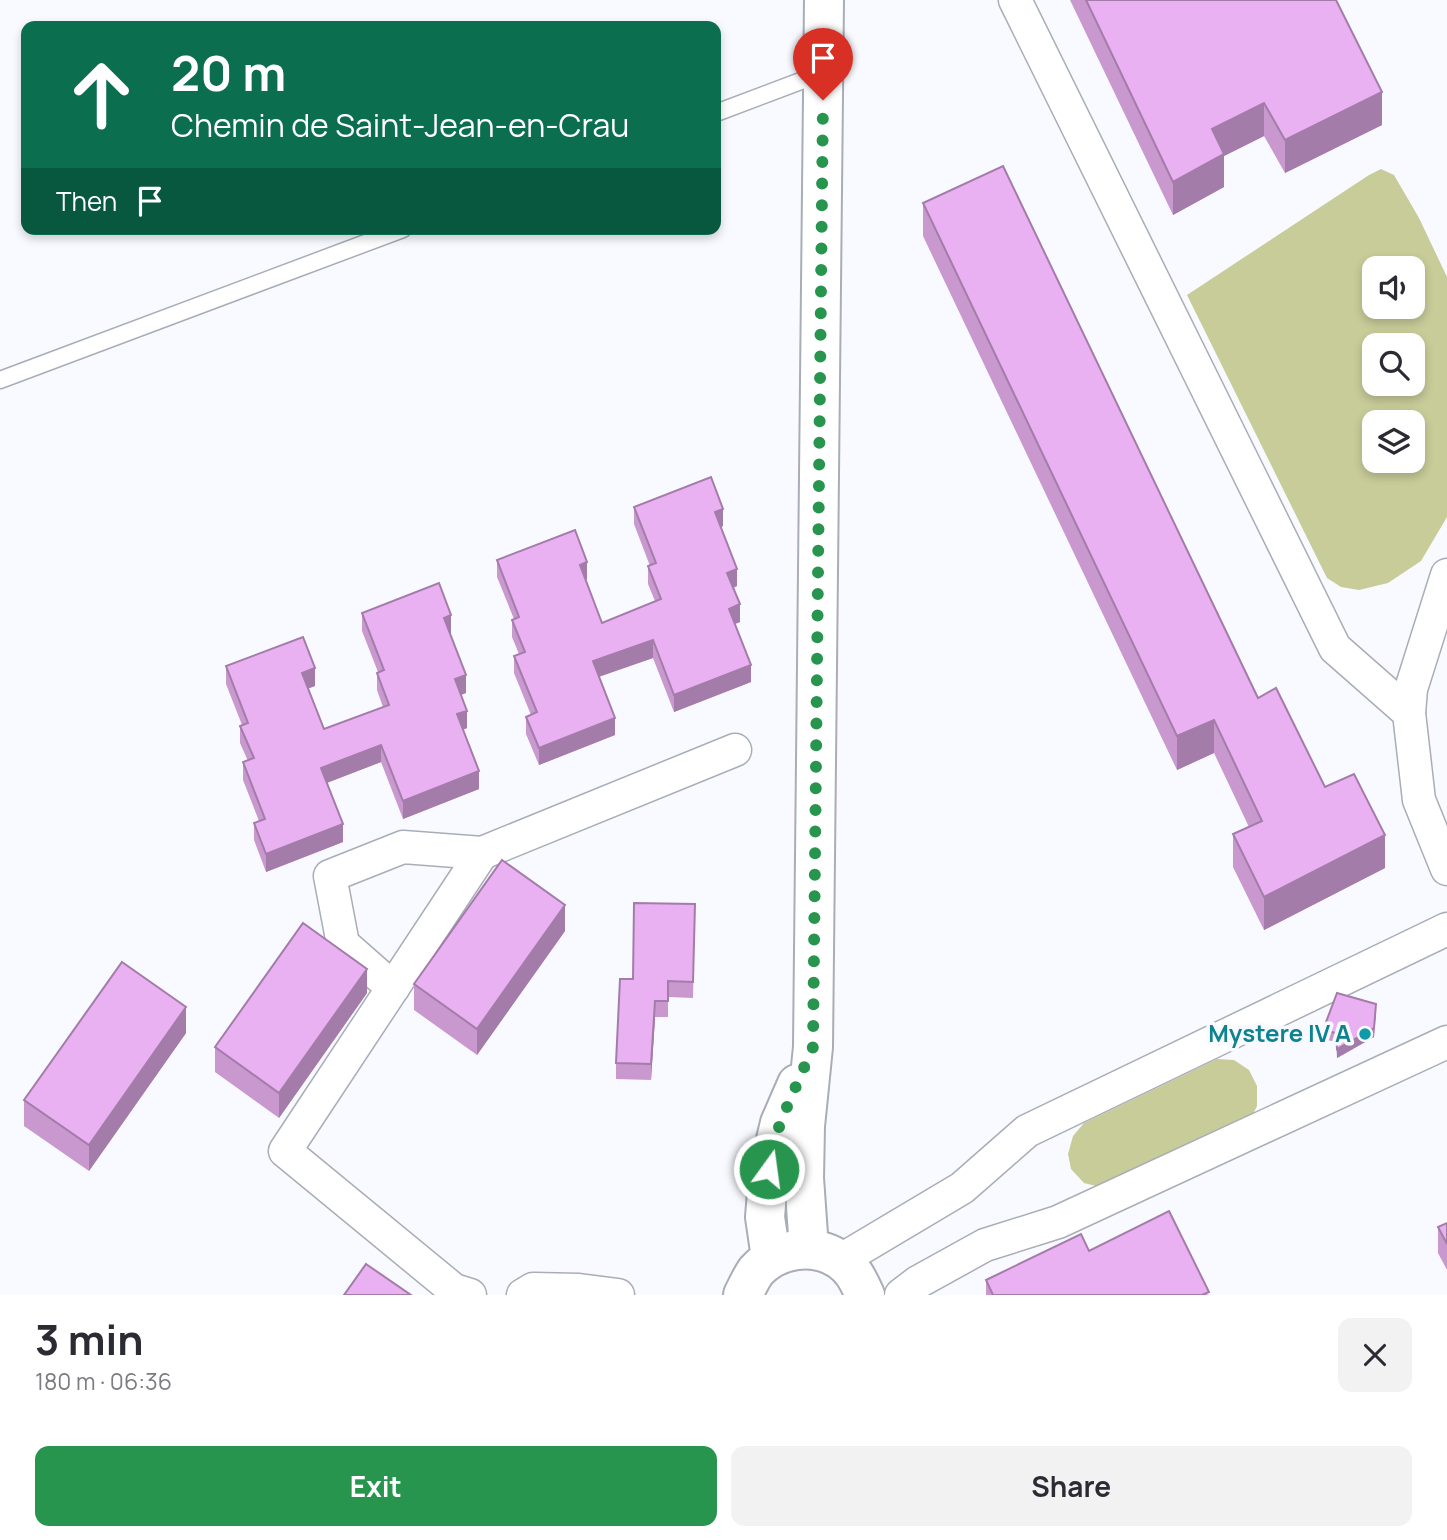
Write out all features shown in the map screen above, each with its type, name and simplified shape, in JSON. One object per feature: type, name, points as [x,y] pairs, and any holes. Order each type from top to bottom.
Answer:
[{"type":"street","points":[[824,0],[813,1047],[805,1126],[804,1178],[825,1255]]},
{"type":"street","points":[[1015,0],[1335,648],[1409,713]]},
{"type":"street","points":[[1447,575],[1410,689],[1409,713],[1419,800],[1447,869]]},
{"type":"street","points":[[393,988],[343,944],[330,876],[403,847],[482,853],[735,750]]},
{"type":"street","points":[[470,1295],[454,1290],[285,1151],[482,853]]},
{"type":"street","points":[[825,1255],[962,1188],[1027,1131],[1447,929]]},
{"type":"street","points":[[914,1291],[985,1245],[1058,1222],[1447,1042]]},
{"type":"street","points":[[771,1258],[765,1217],[769,1169],[780,1123],[813,1047]]},
{"type":"street","points":[[743,1295],[755,1273],[771,1258],[787,1251],[825,1255],[857,1277],[865,1295]]},
{"type":"street","points":[[523,1295],[533,1289],[579,1290],[618,1295]]},
{"type":"lane","points":[[721,111],[823,72]]},
{"type":"lane","points":[[0,380],[387,235]]},
{"type":"green space","points":[[1381,169],[1394,175],[1419,218],[1447,277],[1447,517],[1421,561],[1388,583],[1359,590],[1341,587],[1327,578],[1187,295],[1369,175]]},
{"type":"green space","points":[[1217,1059],[1234,1060],[1249,1070],[1257,1086],[1257,1106],[1249,1122],[1100,1187],[1084,1183],[1071,1169],[1068,1154],[1073,1136],[1084,1123]]},
{"type":"building","points":[[1086,0],[1336,0],[1382,92],[1285,140],[1264,103],[1212,129],[1224,154],[1173,182]]},
{"type":"building","points":[[1003,166],[1258,698],[1276,688],[1325,787],[1354,774],[1385,835],[1264,897],[1233,834],[1262,821],[1214,720],[1177,736],[923,203]]},
{"type":"building","points":[[711,477],[723,509],[715,512],[737,569],[727,573],[740,604],[729,609],[751,665],[674,695],[653,640],[593,661],[615,718],[539,748],[526,717],[537,712],[514,656],[525,652],[512,620],[519,617],[497,560],[575,530],[587,562],[580,565],[602,623],[661,599],[648,566],[656,563],[634,507]]},
{"type":"building","points":[[439,583],[451,615],[444,618],[466,675],[455,679],[467,711],[457,714],[479,771],[403,801],[381,745],[321,768],[343,824],[266,854],[254,823],[265,819],[243,762],[254,758],[240,726],[248,723],[226,666],[303,637],[315,668],[302,673],[324,729],[389,705],[377,673],[384,670],[362,613]]},
{"type":"building","points":[[502,860],[565,905],[477,1029],[414,984]]},
{"type":"building","points":[[634,903],[695,904],[693,982],[668,981],[668,1001],[655,1001],[651,1064],[616,1063],[620,979],[633,979]]},
{"type":"building","points":[[303,923],[367,969],[279,1093],[215,1047]]},
{"type":"building","points":[[122,962],[186,1007],[89,1145],[24,1100]]},
{"type":"building","points":[[1337,993],[1376,1004],[1374,1028],[1337,1049],[1336,1033],[1323,1030]]},
{"type":"building","points":[[1169,1211],[1209,1292],[1202,1295],[993,1295],[986,1280],[1081,1234],[1089,1251]]},
{"type":"building","points":[[1447,1223],[1447,1244],[1438,1227]]},
{"type":"building","points":[[366,1264],[411,1295],[344,1295]]},
{"type":"place","name":"Mystere IV A","points":[[1365,1034]]},
{"type":"route","points":[[769,1169],[780,1123],[813,1047],[823,100]]}]
